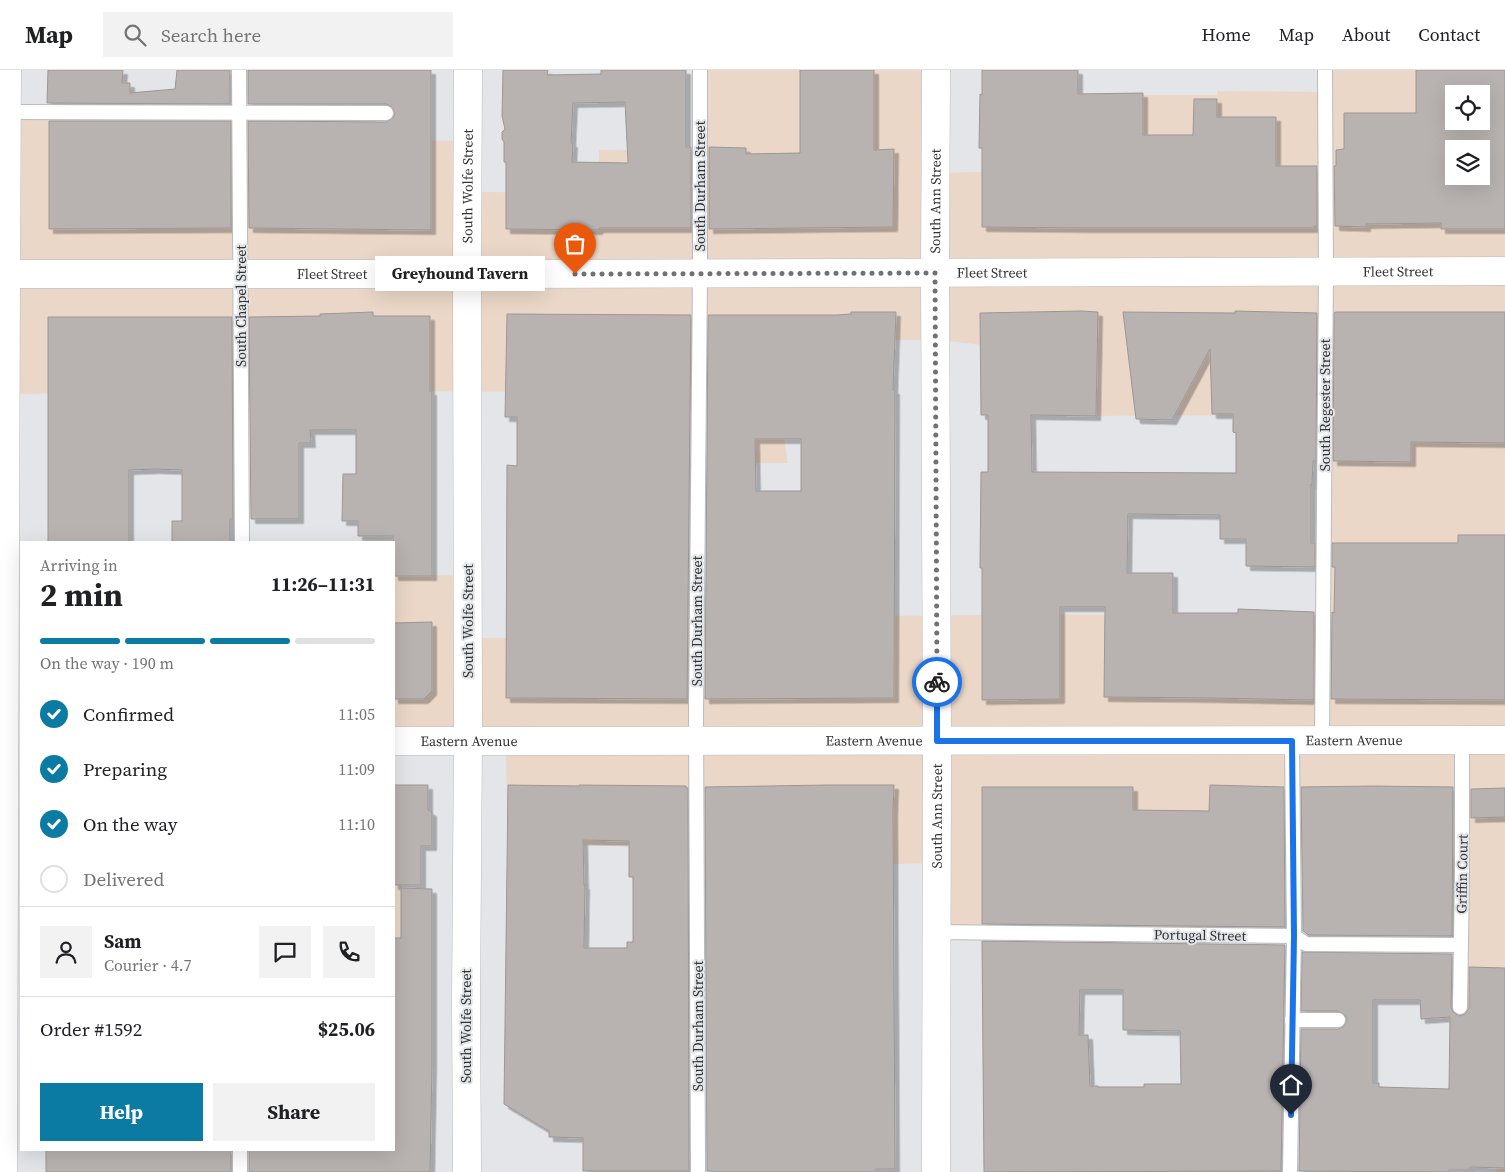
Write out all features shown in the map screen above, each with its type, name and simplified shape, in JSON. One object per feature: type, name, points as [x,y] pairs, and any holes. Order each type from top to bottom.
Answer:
[{"type":"main road","points":[[3,1172],[8,932],[2,856],[9,740],[2,562],[3,274],[7,70]]},
{"type":"main road","name":"South Wolfe Street","points":[[467,1172],[468,70]]},
{"type":"main road","name":"South Ann Street","points":[[936,70],[936,1172]]},
{"type":"main road","name":"Fleet Street","points":[[3,274],[1505,271]]},
{"type":"main road","name":"Eastern Avenue","points":[[395,741],[1505,740]]},
{"type":"lane","name":"South Chapel Street","points":[[239,70],[242,541]]},
{"type":"lane","name":"South Durham Street","points":[[698,1172],[696,741],[700,70]]},
{"type":"lane","name":"South Regester Street","points":[[1322,741],[1326,70]]},
{"type":"lane","points":[[7,112],[386,113]]},
{"type":"lane","name":"Griffin Court","points":[[1460,1007],[1462,740]]},
{"type":"lane","points":[[1290,1172],[1294,936],[1292,741]]},
{"type":"lane","name":"Portugal Street","points":[[936,932],[1294,936],[1306,944],[1460,945]]},
{"type":"lane","points":[[1292,1020],[1338,1020]]},
{"type":"lane","points":[[240,1151],[240,1172]]},
{"type":"shaded area","points":[[698,70],[938,70],[938,173],[983,172],[1111,95],[1217,95],[1217,91],[1326,92],[1326,70],[1505,70],[1505,1172],[1496,1172],[1496,1095],[1451,1026],[1451,873],[1209,876],[1209,933],[940,932],[939,863],[699,868],[699,846],[564,845],[557,828],[507,828],[506,742],[395,741],[395,574],[470,576],[470,638],[583,639],[584,618],[1322,613],[1322,415],[1048,416],[1047,352],[938,340],[828,340],[772,364],[788,463],[699,463],[699,409],[622,410],[609,392],[329,391],[329,431],[310,431],[309,392],[0,394],[6,116],[254,115],[255,125],[302,140],[302,114],[376,114],[376,140],[470,141],[470,192],[578,193],[599,162],[599,150],[698,151]]},
{"type":"shaded area","points":[[395,785],[401,785],[401,938],[395,938]]},
{"type":"building","points":[[48,70],[123,70],[122,83],[130,83],[130,93],[175,89],[177,70],[230,70],[230,104],[47,103]]},
{"type":"building","points":[[248,70],[431,70],[431,230],[249,228],[248,121],[386,122],[393,118],[395,113],[391,106],[386,104],[248,104]]},
{"type":"building","points":[[503,70],[548,70],[547,75],[601,74],[601,70],[686,70],[686,147],[691,147],[691,228],[506,229],[506,162],[504,162],[504,142],[502,139],[502,132],[505,129],[502,116]],"holes":[[[625,102],[628,163],[572,162],[573,103]]]},
{"type":"building","points":[[800,70],[874,70],[874,150],[894,149],[893,227],[709,229],[709,147],[746,148],[746,154],[800,153]]},
{"type":"building","points":[[982,70],[1078,70],[1078,94],[1143,93],[1143,135],[1193,135],[1194,99],[1217,99],[1217,117],[1276,117],[1276,166],[1317,166],[1317,226],[1314,226],[1314,228],[982,227],[982,148],[979,148]]},
{"type":"building","points":[[1416,70],[1505,70],[1505,229],[1441,229],[1441,223],[1366,224],[1366,227],[1335,226],[1334,166],[1336,166],[1336,150],[1344,149],[1344,113],[1416,113]]},
{"type":"building","points":[[49,121],[231,121],[231,228],[49,229]]},
{"type":"building","points":[[1235,311],[1317,313],[1316,461],[1313,461],[1311,484],[1311,543],[1315,543],[1315,567],[1246,566],[1246,539],[1220,539],[1220,515],[1128,514],[1127,573],[1173,573],[1173,613],[1238,613],[1238,609],[1314,612],[1314,699],[1104,697],[1105,607],[1060,607],[1060,699],[982,700],[981,472],[988,472],[988,415],[981,415],[980,313],[1098,312],[1096,416],[1031,415],[1032,472],[1236,473],[1236,433],[1233,432],[1233,414],[1212,414],[1210,349],[1172,420],[1136,419],[1123,312],[1235,313]]},
{"type":"building","points":[[373,312],[373,316],[430,316],[432,576],[395,576],[395,541],[393,541],[393,536],[358,536],[358,521],[342,521],[343,474],[356,474],[356,430],[310,430],[311,443],[299,443],[299,519],[251,519],[249,317],[320,316],[320,314]]},
{"type":"building","points":[[851,312],[896,312],[893,390],[895,390],[894,698],[705,699],[708,315],[851,314]],"holes":[[[755,439],[801,439],[801,491],[756,491]]]},
{"type":"building","points":[[1505,312],[1505,443],[1411,442],[1411,462],[1333,461],[1334,313]]},
{"type":"building","points":[[507,314],[691,315],[687,699],[506,698],[507,465],[517,466],[517,417],[505,417]]},
{"type":"building","points":[[48,317],[232,317],[233,519],[230,519],[230,541],[172,541],[172,521],[182,521],[182,470],[155,469],[129,470],[129,541],[48,541]]},
{"type":"building","points":[[1458,535],[1505,535],[1505,700],[1331,699],[1332,612],[1334,613],[1335,567],[1332,567],[1332,543],[1458,543]]},
{"type":"building","points":[[432,622],[432,691],[424,699],[395,699],[395,623]]},
{"type":"building","points":[[395,785],[428,785],[428,810],[432,812],[432,846],[421,846],[421,885],[395,885]]},
{"type":"building","points":[[508,785],[686,786],[688,788],[689,1171],[583,1171],[583,1138],[549,1137],[549,1131],[504,1104]],"holes":[[[583,840],[629,841],[629,877],[633,877],[633,942],[627,942],[627,948],[584,948],[585,885]]]},
{"type":"building","points":[[894,785],[895,1169],[876,1169],[876,1172],[707,1171],[705,787]]},
{"type":"building","points":[[1210,785],[1284,787],[1285,927],[982,924],[982,787],[1133,787],[1133,810],[1209,811]]},
{"type":"building","points":[[1301,787],[1453,787],[1452,936],[1309,935],[1303,931]]},
{"type":"building","points":[[1505,788],[1505,817],[1471,818],[1471,789]]},
{"type":"building","points":[[401,888],[432,889],[430,1172],[249,1172],[249,1151],[395,1151],[395,938],[401,938]]},
{"type":"building","points":[[982,941],[1285,945],[1281,1171],[984,1172]],"holes":[[[1080,990],[1123,990],[1123,1030],[1180,1031],[1181,1084],[1144,1084],[1144,1087],[1090,1086],[1088,1035],[1079,1035]]]},
{"type":"building","points":[[1302,952],[1452,954],[1451,1007],[1453,1012],[1459,1016],[1465,1014],[1469,1008],[1469,967],[1505,968],[1505,1168],[1470,1167],[1470,1170],[1449,1170],[1450,1172],[1299,1171],[1301,1029],[1338,1029],[1343,1027],[1347,1020],[1345,1015],[1338,1011],[1301,1011]],"holes":[[[1373,1000],[1420,1000],[1421,1019],[1450,1017],[1449,1089],[1379,1087],[1379,1083],[1373,1083]]]},
{"type":"building","points":[[46,1151],[231,1151],[231,1172],[46,1172]]},
{"type":"way so far","points":[[575,274],[935,273],[937,682]]},
{"type":"place","name":"Greyhound Tavern","points":[[575,274]]},
{"type":"route","points":[[937,682],[937,741],[1292,741],[1294,936],[1291,1115]]}]
